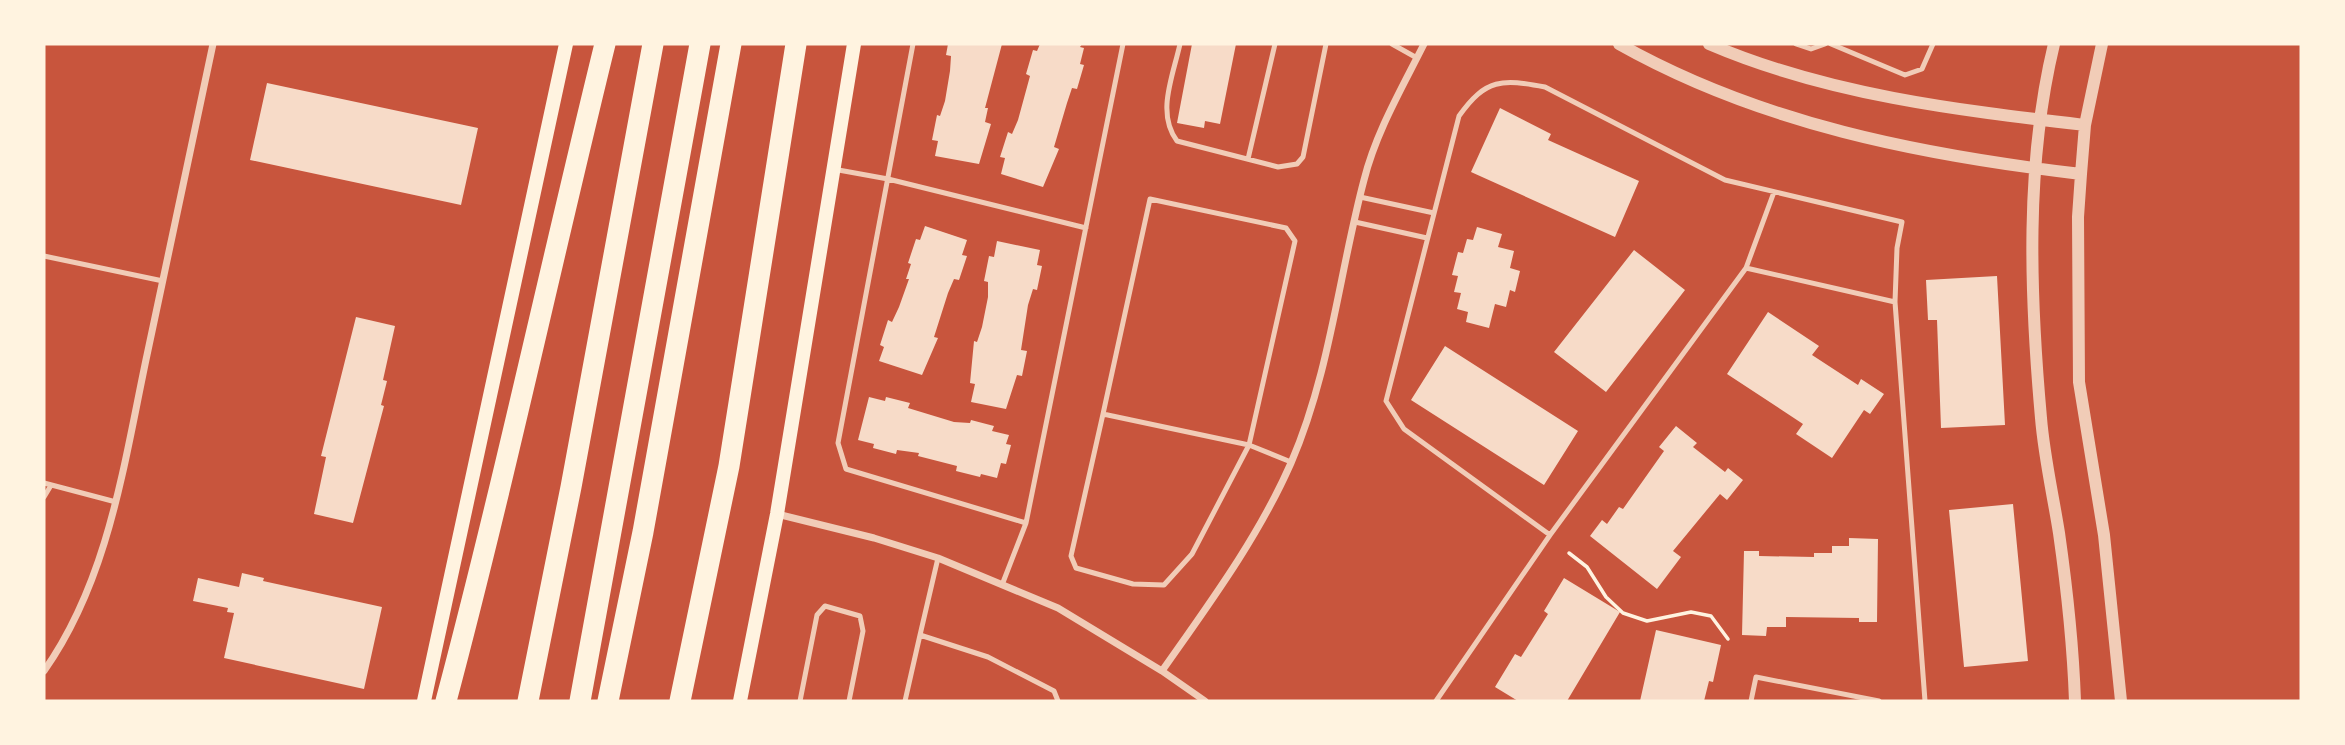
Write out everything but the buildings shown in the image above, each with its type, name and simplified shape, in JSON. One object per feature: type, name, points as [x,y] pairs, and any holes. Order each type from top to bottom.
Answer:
[{"type":"highway","points":[[446,701],[487,548],[548,274],[605,44]]},
{"type":"highway","points":[[528,701],[571,487],[653,44]]},
{"type":"highway","points":[[580,701],[700,44]]},
{"type":"highway","points":[[607,701],[646,519],[731,44]]},
{"type":"highway","points":[[680,701],[729,466],[796,44]]},
{"type":"main road","points":[[424,701],[566,44]]},
{"type":"main road","points":[[740,701],[777,514],[853,44]]},
{"type":"street","points":[[44,671],[66,640],[83,601],[116,502],[213,44]]},
{"type":"street","points":[[1161,671],[1250,542],[1292,462],[1330,344],[1360,197],[1377,140],[1424,44]]},
{"type":"street","points":[[1619,44],[1711,91],[1784,116],[1893,144],[2036,169],[2081,174]]},
{"type":"street","points":[[1709,44],[1799,77],[1907,100],[2085,125]]},
{"type":"street","points":[[2054,44],[2040,120],[2033,296],[2041,420],[2064,574],[2076,701]]},
{"type":"street","points":[[2102,44],[2085,125],[2078,217],[2079,382],[2104,535],[2121,701]]},
{"type":"street","points":[[777,514],[874,538],[938,558],[1058,608],[1205,701]]},
{"type":"lane","points":[[913,44],[838,443],[846,469],[1026,523]]},
{"type":"lane","points":[[1002,585],[1026,523],[1123,44]]},
{"type":"lane","points":[[1180,44],[1165,111],[1168,129],[1177,141],[1278,167],[1297,164],[1303,157],[1326,44]]},
{"type":"lane","points":[[1248,159],[1275,44]]},
{"type":"lane","points":[[1392,44],[1417,58]]},
{"type":"lane","points":[[1796,44],[1811,49],[1825,44]]},
{"type":"lane","points":[[1831,44],[1905,75],[1922,69],[1933,44]]},
{"type":"lane","points":[[1550,535],[1404,429],[1386,401],[1459,116],[1475,94],[1492,84],[1514,82],[1545,87],[1725,180],[1902,222],[1897,248],[1895,302],[1925,701]]},
{"type":"lane","points":[[833,169],[888,179],[1086,228]]},
{"type":"lane","points":[[1436,701],[1550,535],[1746,268],[1774,192]]},
{"type":"lane","points":[[1360,197],[1434,213]]},
{"type":"lane","points":[[1150,199],[1286,228],[1295,241],[1249,445],[1192,554],[1164,585],[1133,584],[1076,568],[1071,556],[1103,414],[1150,199]]},
{"type":"lane","points":[[1355,222],[1427,238]]},
{"type":"lane","points":[[44,256],[163,281]]},
{"type":"lane","points":[[1746,268],[1895,302]]},
{"type":"lane","points":[[1103,414],[1249,445],[1292,462]]},
{"type":"lane","points":[[44,497],[47,485],[116,502]]},
{"type":"lane","points":[[905,701],[938,558]]},
{"type":"lane","points":[[800,701],[817,615],[825,606],[860,616],[863,631],[849,701]]},
{"type":"lane","points":[[920,635],[988,657],[1054,691],[1058,701]]},
{"type":"lane","points":[[1751,701],[1756,677],[1878,701]]},
{"type":"path","points":[[1569,553],[1587,567],[1606,597],[1623,613],[1647,621],[1690,612],[1711,616],[1728,639]]}]
